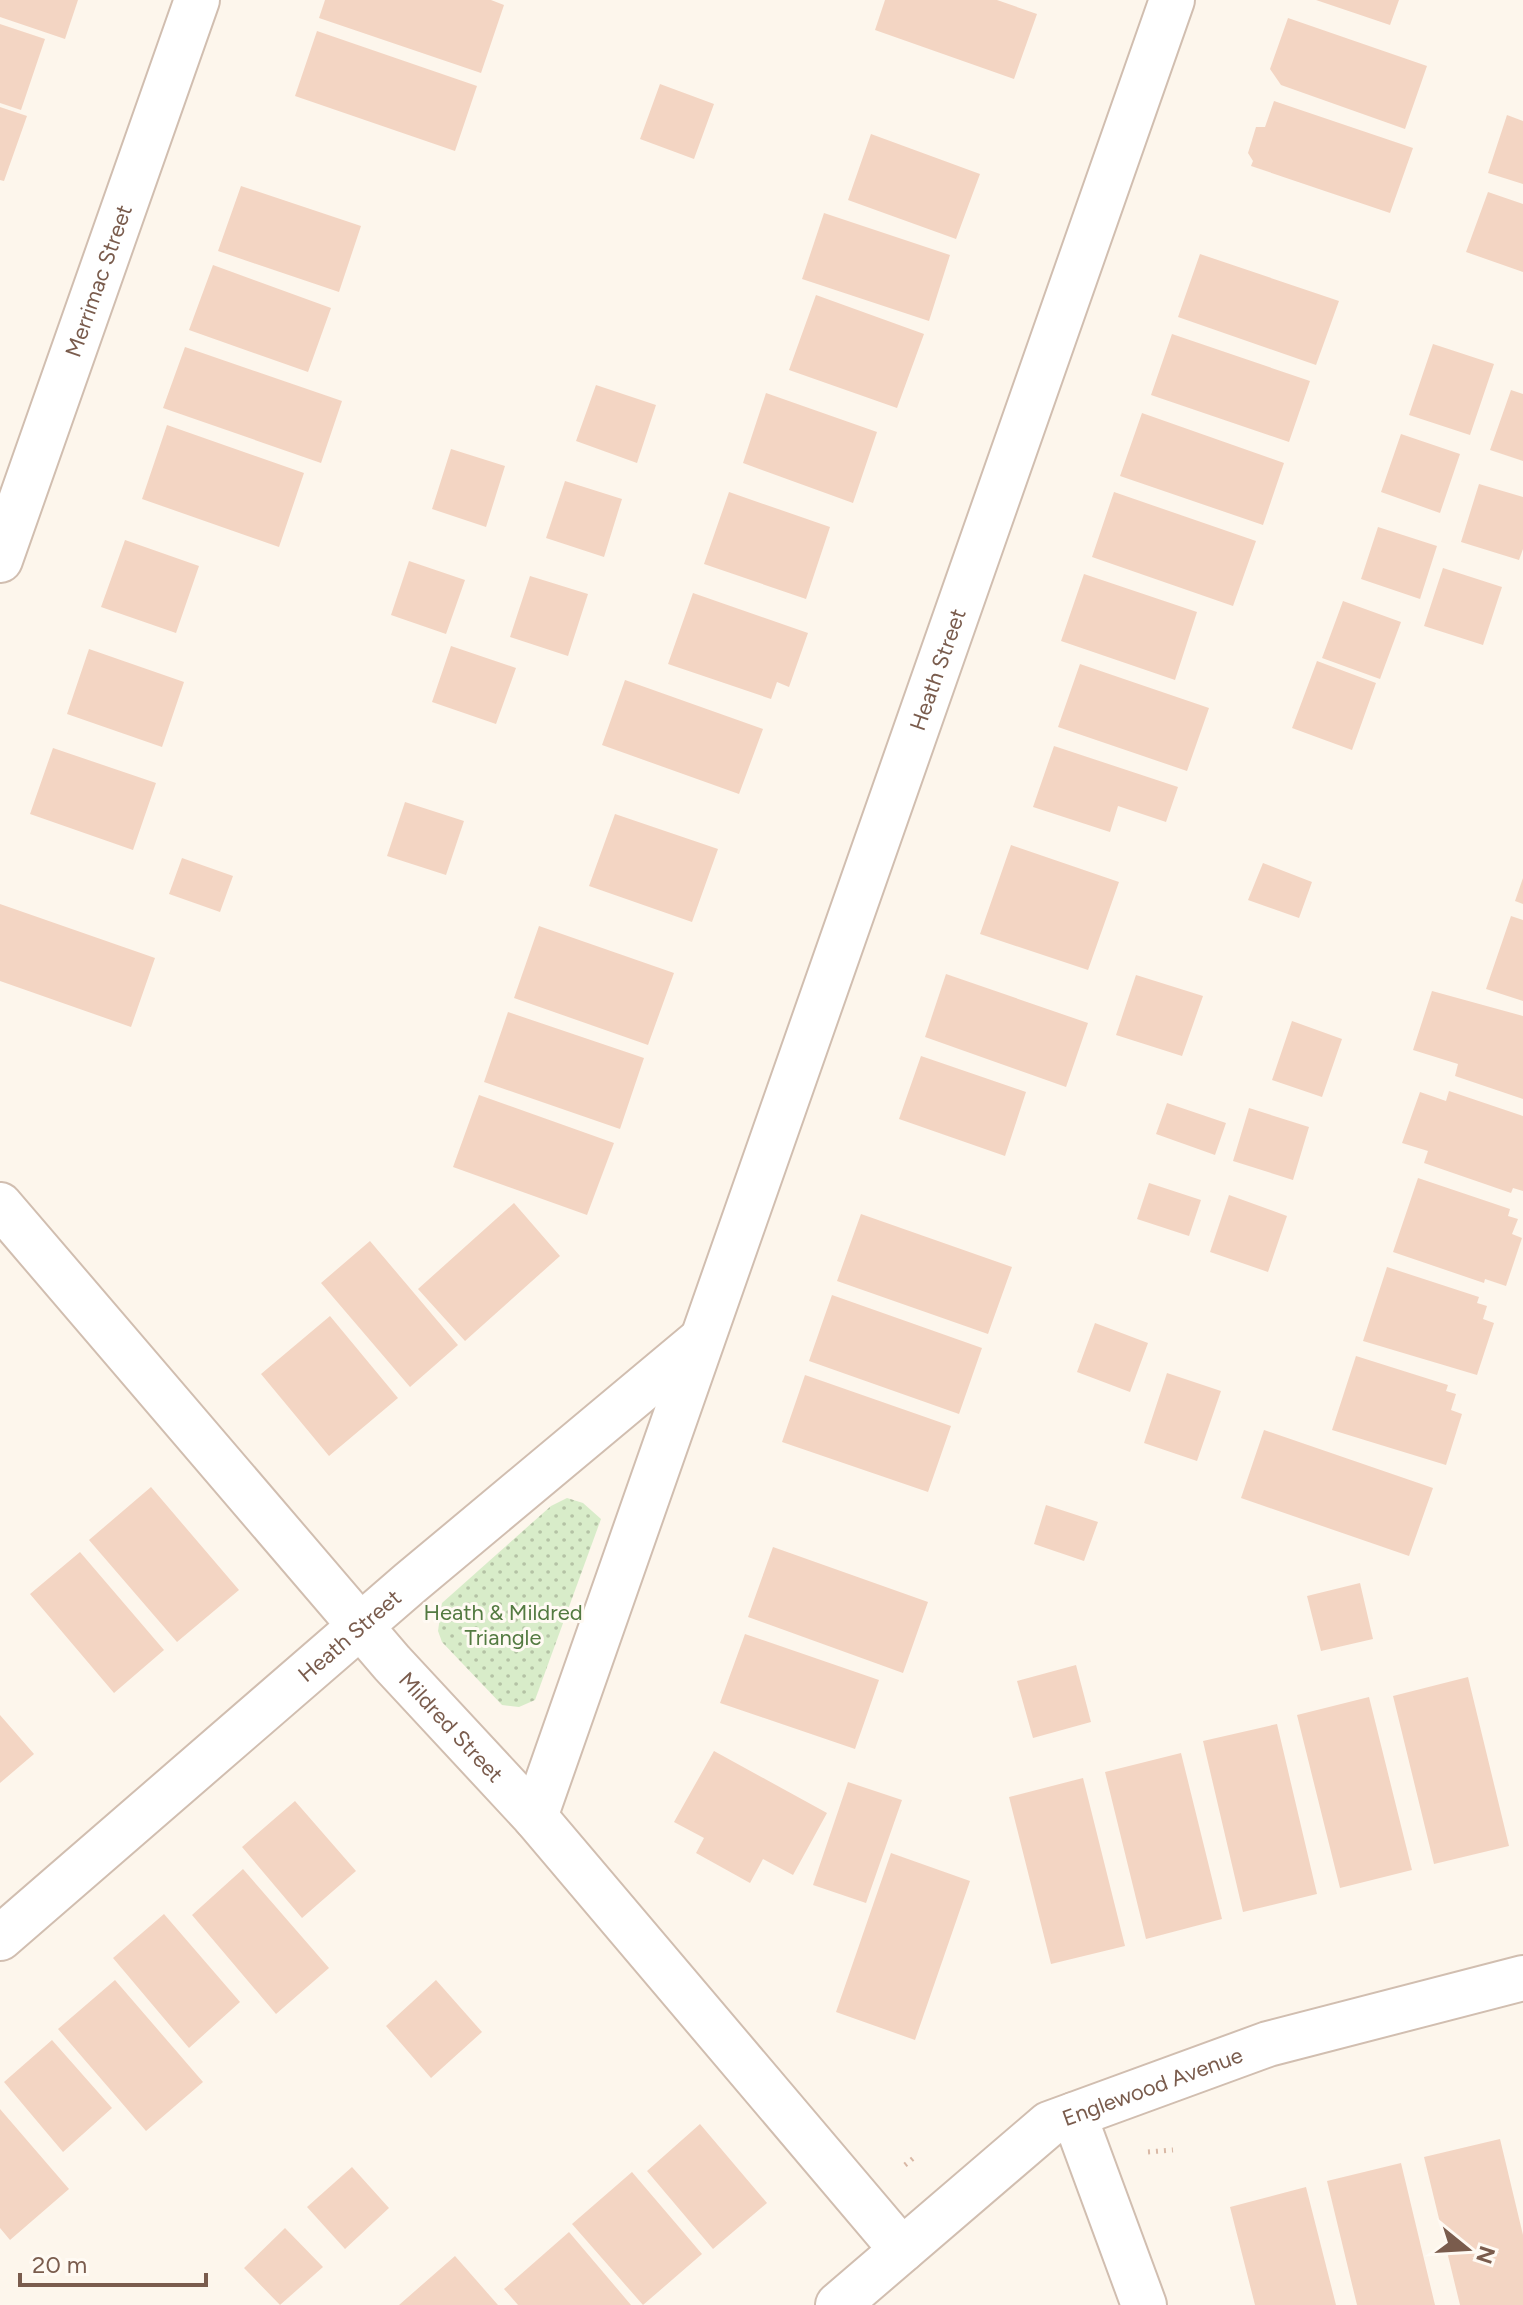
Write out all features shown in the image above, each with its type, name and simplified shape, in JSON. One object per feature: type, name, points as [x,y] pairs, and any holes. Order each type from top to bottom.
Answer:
[{"type":"street","name":"Merrimac Street","points":[[0,560],[197,0]]},
{"type":"street","name":"Heath Street","points":[[535,1817],[1172,0]]},
{"type":"street","name":"Mildred Street","points":[[0,1205],[361,1625],[535,1817],[902,2250]]},
{"type":"street","name":"Heath Street","points":[[0,1938],[361,1625],[702,1339]]},
{"type":"street","name":"Englewood Avenue","points":[[838,2305],[1049,2124],[1268,2044],[1523,1978]]},
{"type":"street","points":[[1074,2115],[1144,2305]]},
{"type":"path","points":[[1148,2152],[1173,2150]]},
{"type":"path","points":[[905,2165],[916,2156]]},
{"type":"green space","name":"Heath & Mildred Triangle","points":[[567,1498],[583,1503],[601,1519],[535,1700],[519,1707],[502,1705],[442,1642],[438,1631],[442,1603],[551,1506]]},
{"type":"building","points":[[0,0],[78,0],[65,39],[0,17]]},
{"type":"building","points":[[325,0],[491,0],[504,5],[481,73],[319,18]]},
{"type":"building","points":[[885,0],[997,0],[1037,14],[1014,79],[875,30]]},
{"type":"building","points":[[1316,0],[1399,0],[1390,25]]},
{"type":"building","points":[[1288,18],[1427,66],[1405,129],[1281,85],[1270,69]]},
{"type":"building","points":[[0,24],[45,39],[21,110],[0,103]]},
{"type":"building","points":[[317,31],[477,86],[455,151],[295,96]]},
{"type":"building","points":[[660,84],[714,104],[694,159],[640,139]]},
{"type":"building","points":[[1274,101],[1413,148],[1390,213],[1251,166],[1253,161],[1248,153],[1256,127],[1265,127]]},
{"type":"building","points":[[0,107],[27,116],[4,181],[0,180]]},
{"type":"building","points":[[1507,115],[1523,121],[1523,184],[1488,173]]},
{"type":"building","points":[[871,134],[980,174],[956,239],[848,200]]},
{"type":"building","points":[[241,186],[361,226],[339,292],[218,251]]},
{"type":"building","points":[[1488,192],[1523,204],[1523,272],[1466,252]]},
{"type":"building","points":[[824,213],[950,255],[929,321],[802,279]]},
{"type":"building","points":[[1200,254],[1339,301],[1316,365],[1178,317]]},
{"type":"building","points":[[213,265],[331,308],[308,372],[189,330]]},
{"type":"building","points":[[816,295],[924,334],[897,408],[789,370]]},
{"type":"building","points":[[1172,334],[1310,381],[1289,442],[1151,395]]},
{"type":"building","points":[[1433,344],[1494,364],[1470,435],[1409,415]]},
{"type":"building","points":[[185,347],[342,401],[321,463],[163,408]]},
{"type":"building","points":[[596,385],[656,405],[637,463],[576,441]]},
{"type":"building","points":[[1511,390],[1523,394],[1523,461],[1490,450]]},
{"type":"building","points":[[766,393],[877,432],[853,503],[743,463]]},
{"type":"building","points":[[1142,413],[1284,463],[1263,525],[1120,476]]},
{"type":"building","points":[[167,425],[304,473],[279,547],[142,499]]},
{"type":"building","points":[[1401,434],[1460,454],[1440,513],[1381,492]]},
{"type":"building","points":[[451,449],[505,466],[486,527],[432,509]]},
{"type":"building","points":[[565,481],[622,499],[604,557],[546,538]]},
{"type":"building","points":[[1479,484],[1523,497],[1523,549],[1519,560],[1461,542]]},
{"type":"building","points":[[729,492],[830,527],[806,599],[704,564]]},
{"type":"building","points":[[1114,492],[1256,541],[1233,606],[1092,557]]},
{"type":"building","points":[[1378,527],[1437,546],[1420,599],[1361,579]]},
{"type":"building","points":[[125,540],[199,566],[176,633],[101,607]]},
{"type":"building","points":[[409,561],[465,580],[446,634],[391,615]]},
{"type":"building","points":[[1443,568],[1502,587],[1483,645],[1424,626]]},
{"type":"building","points":[[1084,574],[1197,612],[1175,680],[1061,641]]},
{"type":"building","points":[[530,576],[588,594],[568,656],[510,637]]},
{"type":"building","points":[[693,593],[808,633],[789,687],[777,682],[771,699],[668,664]]},
{"type":"building","points":[[1343,601],[1401,622],[1380,679],[1322,658]]},
{"type":"building","points":[[451,646],[516,668],[496,724],[432,702]]},
{"type":"building","points":[[89,649],[184,682],[162,747],[67,714]]},
{"type":"building","points":[[1317,661],[1376,683],[1352,750],[1292,728]]},
{"type":"building","points":[[1080,664],[1209,708],[1187,771],[1058,727]]},
{"type":"building","points":[[625,680],[763,729],[739,794],[602,745]]},
{"type":"building","points":[[1054,746],[1178,787],[1166,822],[1118,806],[1110,832],[1033,807]]},
{"type":"building","points":[[53,748],[156,783],[133,850],[30,814]]},
{"type":"building","points":[[405,802],[464,821],[446,875],[387,856]]},
{"type":"building","points":[[615,814],[718,849],[692,922],[589,886]]},
{"type":"building","points":[[1011,845],[1119,882],[1088,970],[980,934]]},
{"type":"building","points":[[182,858],[233,876],[220,912],[169,894]]},
{"type":"building","points":[[1263,863],[1312,882],[1299,918],[1248,900]]},
{"type":"building","points":[[1523,878],[1523,904],[1515,901]]},
{"type":"building","points":[[0,904],[155,958],[131,1027],[0,981]]},
{"type":"building","points":[[1511,916],[1523,920],[1523,1001],[1486,989]]},
{"type":"building","points":[[539,926],[674,973],[648,1045],[514,998]]},
{"type":"building","points":[[946,974],[1088,1023],[1066,1087],[925,1037]]},
{"type":"building","points":[[1136,975],[1203,996],[1182,1056],[1116,1035]]},
{"type":"building","points":[[1432,991],[1523,1016],[1523,1099],[1455,1076],[1458,1064],[1413,1050]]},
{"type":"building","points":[[508,1012],[644,1058],[620,1129],[484,1082]]},
{"type":"building","points":[[1292,1021],[1342,1039],[1322,1097],[1272,1080]]},
{"type":"building","points":[[921,1056],[1026,1092],[1005,1156],[899,1119]]},
{"type":"building","points":[[1449,1091],[1523,1116],[1523,1191],[1513,1188],[1511,1193],[1424,1163],[1428,1151],[1402,1143],[1420,1092],[1446,1101]]},
{"type":"building","points":[[479,1095],[614,1143],[587,1215],[453,1167]]},
{"type":"building","points":[[1167,1103],[1226,1123],[1215,1155],[1156,1134]]},
{"type":"building","points":[[1249,1108],[1309,1127],[1293,1180],[1233,1161]]},
{"type":"building","points":[[1418,1178],[1510,1209],[1508,1216],[1518,1219],[1512,1234],[1522,1238],[1506,1286],[1485,1279],[1484,1283],[1393,1252]]},
{"type":"building","points":[[1149,1183],[1201,1200],[1189,1236],[1137,1219]]},
{"type":"building","points":[[1229,1195],[1287,1216],[1268,1272],[1210,1252]]},
{"type":"building","points":[[514,1203],[560,1256],[465,1341],[418,1289]]},
{"type":"building","points":[[861,1214],[1012,1267],[988,1334],[837,1281]]},
{"type":"building","points":[[370,1241],[458,1345],[410,1387],[321,1283]]},
{"type":"building","points":[[1387,1267],[1479,1297],[1477,1303],[1487,1306],[1483,1319],[1494,1323],[1477,1375],[1363,1341]]},
{"type":"building","points":[[832,1295],[982,1348],[959,1414],[809,1361]]},
{"type":"building","points":[[330,1316],[398,1398],[329,1456],[261,1374]]},
{"type":"building","points":[[1095,1323],[1148,1343],[1130,1392],[1077,1372]]},
{"type":"building","points":[[1356,1356],[1448,1385],[1446,1391],[1456,1394],[1451,1410],[1462,1414],[1446,1465],[1332,1430]]},
{"type":"building","points":[[1167,1373],[1221,1391],[1197,1461],[1144,1443]]},
{"type":"building","points":[[805,1375],[951,1426],[928,1492],[782,1442]]},
{"type":"building","points":[[1264,1430],[1433,1488],[1409,1556],[1241,1498]]},
{"type":"building","points":[[151,1487],[239,1590],[177,1642],[89,1540]]},
{"type":"building","points":[[1046,1505],[1098,1522],[1084,1561],[1034,1544]]},
{"type":"building","points":[[773,1547],[928,1602],[903,1673],[748,1617]]},
{"type":"building","points":[[80,1552],[164,1650],[114,1693],[30,1594]]},
{"type":"building","points":[[1360,1583],[1373,1639],[1321,1651],[1307,1596]]},
{"type":"building","points":[[745,1634],[879,1680],[855,1749],[720,1703]]},
{"type":"building","points":[[1076,1665],[1091,1722],[1033,1738],[1017,1681]]},
{"type":"building","points":[[1468,1677],[1509,1846],[1434,1864],[1393,1696]]},
{"type":"building","points":[[1369,1697],[1412,1870],[1340,1888],[1297,1715]]},
{"type":"building","points":[[0,1715],[34,1754],[0,1783]]},
{"type":"building","points":[[1277,1724],[1317,1894],[1243,1912],[1203,1741]]},
{"type":"building","points":[[714,1751],[827,1813],[793,1875],[763,1859],[750,1883],[696,1853],[704,1838],[674,1822]]},
{"type":"building","points":[[1181,1753],[1222,1919],[1146,1939],[1105,1772]]},
{"type":"building","points":[[1083,1778],[1125,1946],[1051,1964],[1009,1797]]},
{"type":"building","points":[[848,1782],[902,1800],[866,1903],[813,1885]]},
{"type":"building","points":[[295,1801],[356,1871],[302,1918],[242,1847]]},
{"type":"building","points":[[891,1853],[970,1881],[915,2040],[836,2012]]},
{"type":"building","points":[[243,1869],[329,1968],[276,2014],[192,1915]]},
{"type":"building","points":[[164,1914],[240,2002],[189,2048],[113,1958]]},
{"type":"building","points":[[115,1980],[203,2082],[146,2131],[58,2029]]},
{"type":"building","points":[[436,1980],[482,2032],[431,2078],[386,2026]]},
{"type":"building","points":[[52,2040],[112,2108],[63,2152],[4,2082]]},
{"type":"building","points":[[0,2109],[69,2189],[10,2240],[0,2228]]},
{"type":"building","points":[[700,2124],[767,2203],[713,2249],[647,2171]]},
{"type":"building","points":[[1500,2139],[1523,2235],[1523,2305],[1460,2305],[1424,2157]]},
{"type":"building","points":[[1401,2163],[1435,2305],[1357,2305],[1327,2181]]},
{"type":"building","points":[[352,2167],[389,2208],[345,2249],[307,2207]]},
{"type":"building","points":[[632,2172],[702,2254],[643,2305],[572,2224]]},
{"type":"building","points":[[1306,2187],[1336,2305],[1255,2305],[1230,2207]]},
{"type":"building","points":[[285,2228],[323,2267],[280,2305],[244,2268]]},
{"type":"building","points":[[569,2232],[631,2305],[518,2305],[504,2289]]},
{"type":"building","points":[[455,2256],[498,2305],[399,2305]]}]
